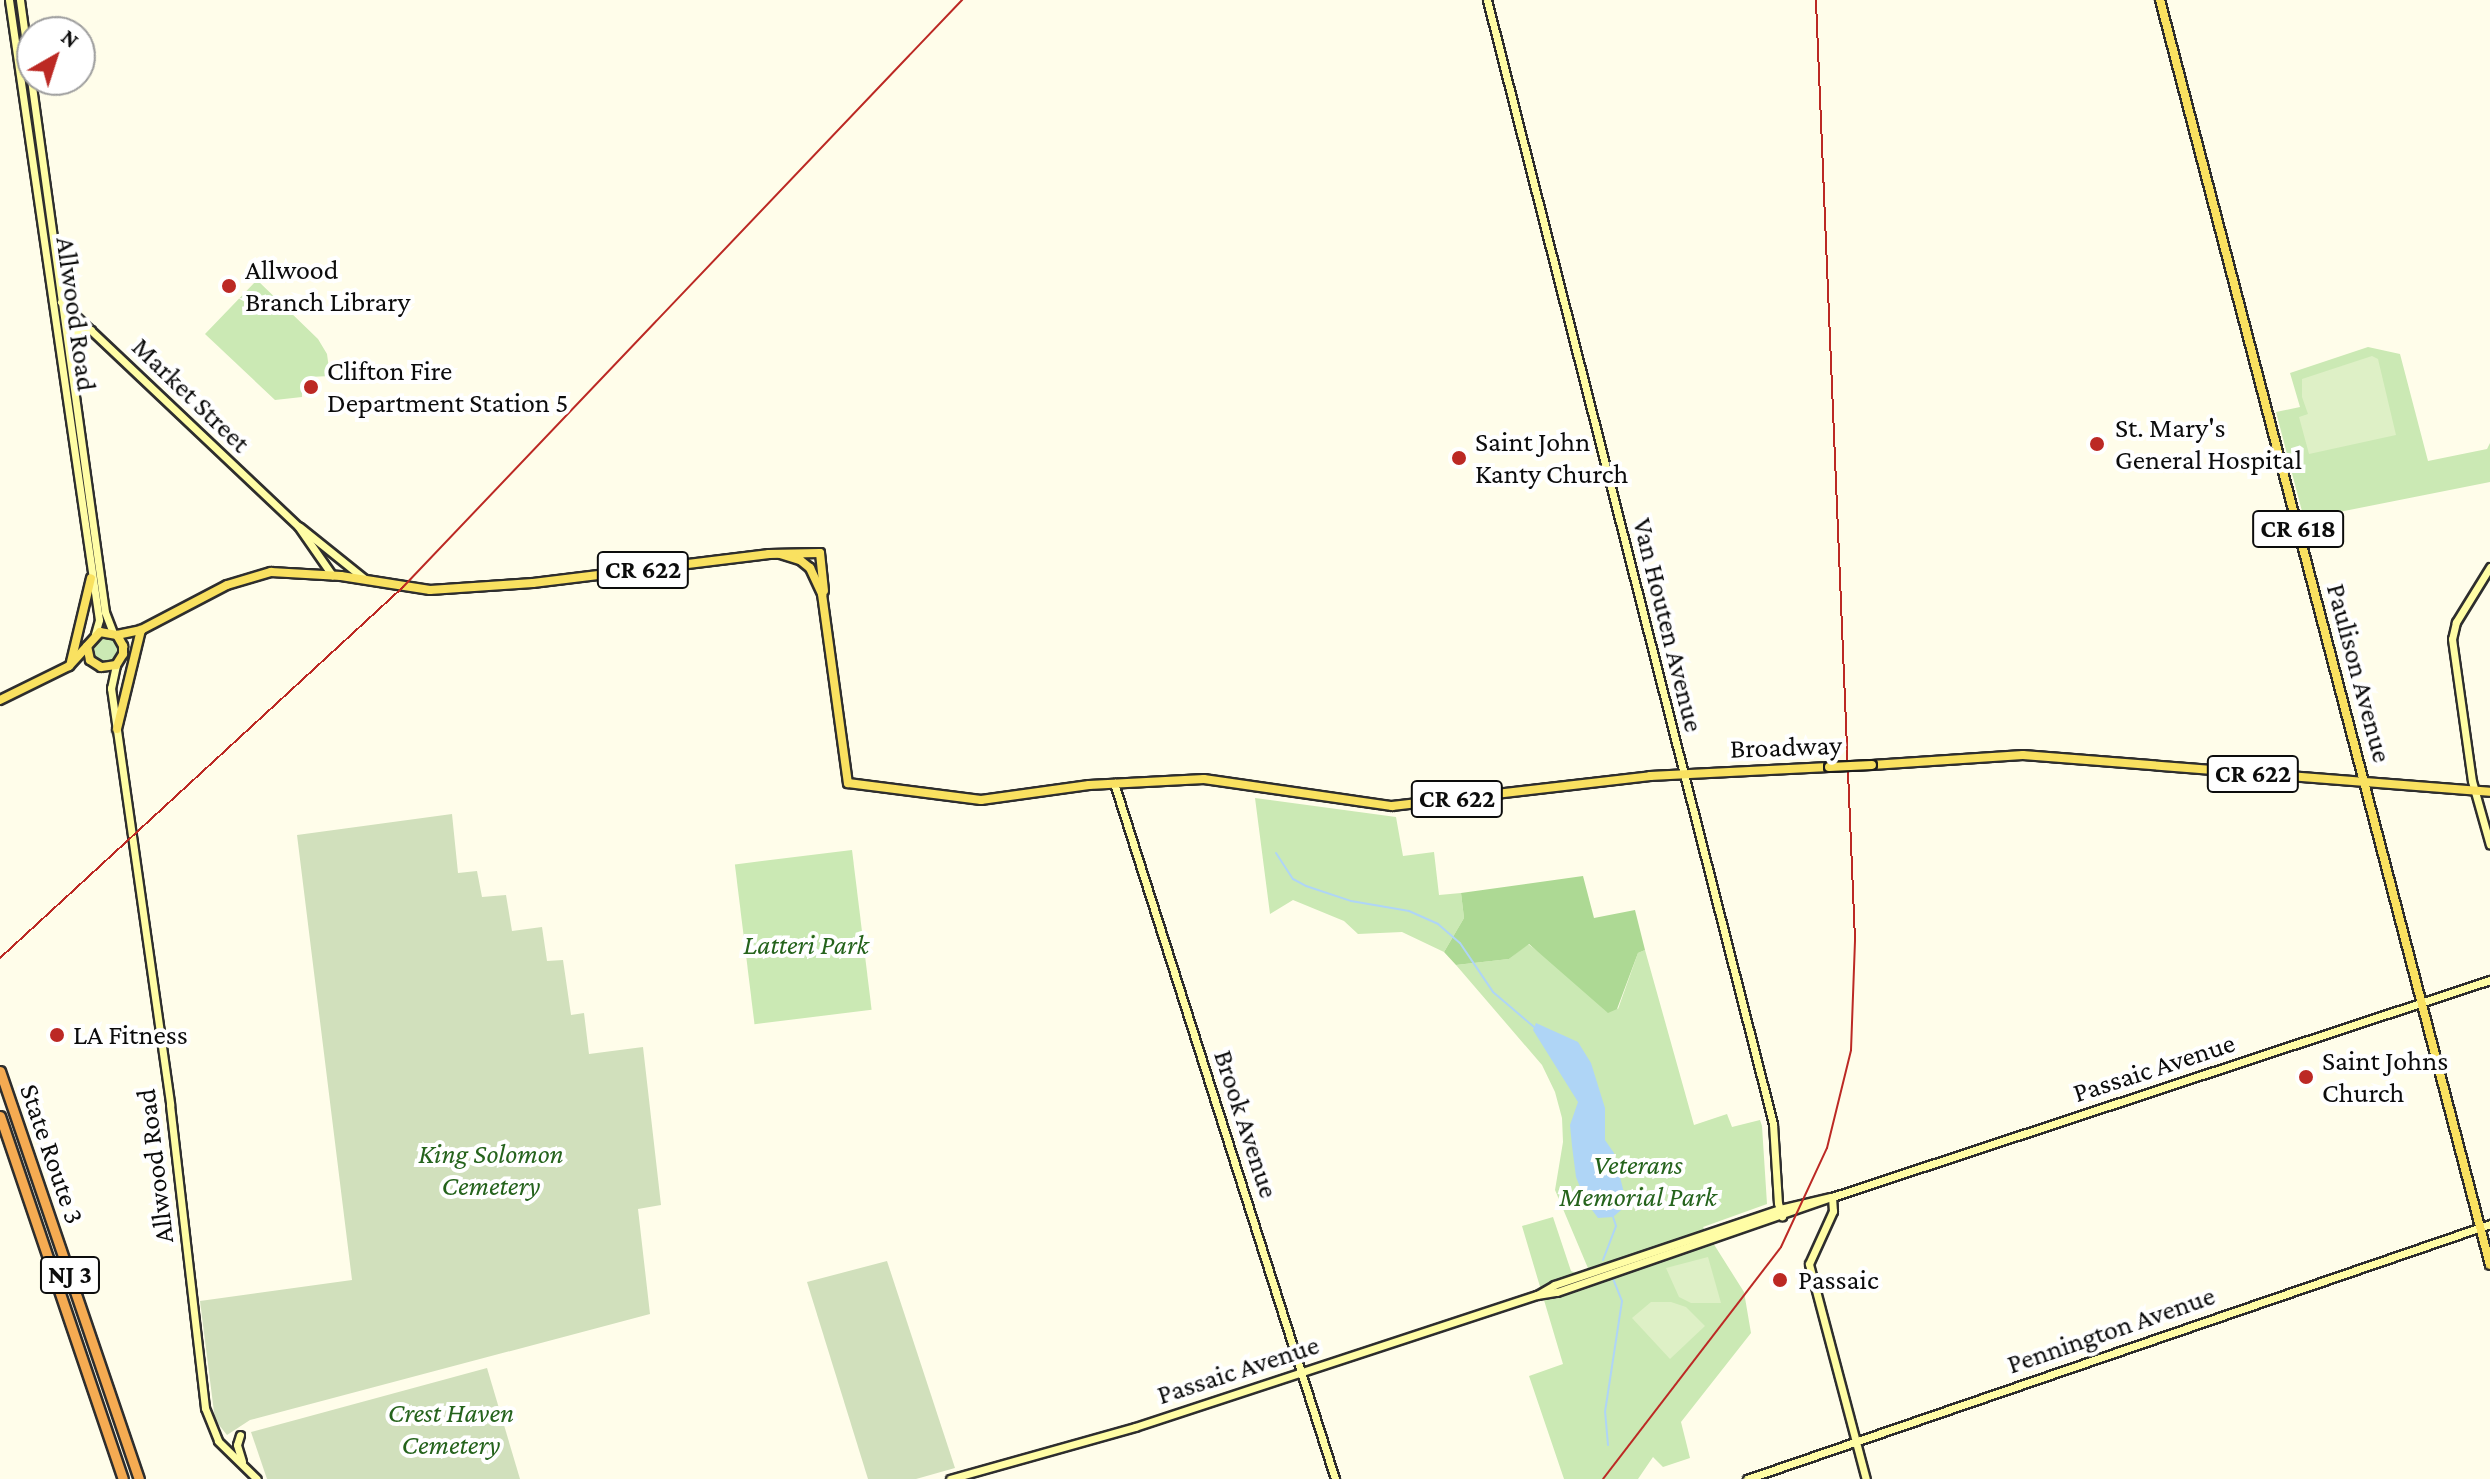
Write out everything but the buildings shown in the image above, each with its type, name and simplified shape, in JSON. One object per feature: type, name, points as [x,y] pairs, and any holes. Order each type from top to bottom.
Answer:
[{"type":"highway","name":"State Route 3","points":[[0,1071],[139,1479]]},
{"type":"highway","name":"State Route 3","points":[[0,1116],[123,1479]]},
{"type":"main road","name":"Allwood Road","points":[[9,0],[99,620],[95,634]]},
{"type":"main road","name":"Allwood Road","points":[[20,0],[105,612],[115,634]]},
{"type":"main road","name":"Van Houten Avenue","points":[[1487,0],[1773,1124],[1781,1213]]},
{"type":"main road","name":"Paulison Avenue","points":[[2160,0],[2422,1002],[2485,1226],[2490,1265]]},
{"type":"main road","points":[[52,300],[62,302]]},
{"type":"main road","name":"Market Street","points":[[62,302],[298,526],[368,581]]},
{"type":"main road","points":[[68,342],[77,330],[91,330]]},
{"type":"main road","name":"Market Street","points":[[298,526],[332,575]]},
{"type":"main road","name":"CR 622","points":[[115,634],[141,630],[239,580],[280,571],[332,575],[430,590],[545,581],[780,554],[820,553],[825,590],[822,594]]},
{"type":"main road","name":"CR 622","points":[[780,554],[800,560],[810,568],[822,594]]},
{"type":"main road","points":[[2490,567],[2453,630],[2474,791],[2490,845]]},
{"type":"main road","points":[[69,666],[91,578]]},
{"type":"main road","name":"Broadway","points":[[822,594],[848,783],[981,800],[1114,783],[1204,779],[1392,806],[1682,774],[2023,755],[2490,792]]},
{"type":"main road","points":[[117,729],[141,630]]},
{"type":"main road","name":"CR 622","points":[[124,650],[141,630]]},
{"type":"main road","points":[[0,700],[69,666],[95,634],[115,634],[124,650],[116,665],[69,666]]},
{"type":"main road","points":[[87,646],[97,666]]},
{"type":"main road","name":"Allwood Road","points":[[116,665],[111,688],[170,1105],[205,1408],[218,1441],[257,1479]]},
{"type":"main road","name":"Allwood Road","points":[[97,666],[111,688]]},
{"type":"main road","name":"Brook Avenue","points":[[1114,783],[1335,1479]]},
{"type":"main road","name":"Passaic Avenue","points":[[950,1479],[1135,1427],[1537,1295],[1554,1285],[1722,1234],[2490,980]]},
{"type":"main road","points":[[1832,1197],[1833,1211],[1809,1260],[1866,1479]]},
{"type":"main road","name":"Pennington Avenue","points":[[1747,1479],[2485,1226]]},
{"type":"main road","points":[[240,1435],[238,1451],[242,1463]]},
{"type":"green space","points":[[257,280],[318,339],[327,354],[330,376],[309,377],[309,383],[302,383],[302,397],[275,400],[205,334]]},
{"type":"green space","points":[[2368,347],[2400,354],[2428,461],[2487,449],[2490,443],[2490,482],[2304,519],[2276,412],[2300,407],[2290,373]]},
{"type":"green space","points":[[2372,356],[2378,359],[2396,435],[2309,454],[2299,417],[2308,414],[2302,397],[2302,379]]},
{"type":"green space","points":[[106,635],[116,639],[120,649],[116,659],[106,663],[96,659],[92,649],[96,639]]},
{"type":"green space","points":[[1255,798],[1396,817],[1403,856],[1434,852],[1439,895],[1461,893],[1464,918],[1444,952],[1402,932],[1358,934],[1344,921],[1293,900],[1270,914]]},
{"type":"green space","name":"King Solomon Cemetery","points":[[452,814],[458,873],[477,871],[482,897],[506,895],[512,931],[542,927],[547,961],[563,960],[571,1015],[584,1013],[589,1054],[643,1047],[661,1205],[638,1209],[650,1314],[250,1420],[227,1435],[215,1420],[200,1301],[352,1280],[297,835]]},
{"type":"green space","name":"Latteri Park","points":[[852,850],[872,1010],[755,1024],[735,864]]},
{"type":"green space","points":[[1583,876],[1594,918],[1635,910],[1645,950],[1638,953],[1617,1009],[1608,1013],[1529,944],[1509,959],[1456,965],[1444,952],[1464,918],[1461,893]]},
{"type":"green space","name":"Veterans Memorial Park","points":[[1528,944],[1618,1009],[1638,953],[1645,950],[1694,1125],[1727,1114],[1732,1127],[1760,1120],[1762,1126],[1767,1204],[1703,1227],[1744,1292],[1751,1333],[1681,1422],[1690,1458],[1663,1467],[1653,1457],[1638,1479],[1564,1479],[1529,1376],[1563,1364],[1522,1226],[1553,1217],[1571,1271],[1593,1280],[1555,1190],[1563,1142],[1562,1118],[1555,1092],[1542,1065],[1456,965],[1509,959]]},
{"type":"green space","points":[[1708,1257],[1721,1303],[1691,1303],[1679,1297],[1666,1268]]},
{"type":"green space","points":[[887,1261],[955,1468],[916,1479],[868,1479],[807,1282]]},
{"type":"green space","points":[[1651,1302],[1671,1302],[1686,1307],[1705,1326],[1670,1359],[1632,1318]]},
{"type":"green space","name":"Crest Haven Cemetery","points":[[487,1368],[520,1479],[267,1479],[251,1432]]},
{"type":"water","points":[[1536,1023],[1578,1042],[1591,1063],[1605,1108],[1605,1140],[1614,1153],[1627,1205],[1613,1217],[1598,1218],[1586,1202],[1576,1177],[1570,1125],[1578,1102],[1533,1030]]},
{"type":"waterway","points":[[1276,853],[1293,879],[1306,886],[1351,901],[1409,911],[1438,924],[1460,943],[1493,992],[1534,1027]]},
{"type":"waterway","points":[[1603,1260],[1616,1226],[1613,1217]]},
{"type":"waterway","points":[[1608,1445],[1605,1412],[1622,1301],[1613,1279]]},
{"type":"railway","points":[[0,958],[403,587],[962,0]]},
{"type":"railway","points":[[1603,1479],[1781,1247],[1827,1148],[1851,1050],[1855,940],[1816,0]]},
{"type":"place","name":"Allwood Branch Library","points":[[229,286]]},
{"type":"place","name":"Clifton Fire Department Station 5","points":[[311,387]]},
{"type":"place","name":"St. Mary's General Hospital","points":[[2097,444]]},
{"type":"place","name":"Saint John Kanty Church","points":[[1459,458]]},
{"type":"place","name":"LA Fitness","points":[[57,1035]]},
{"type":"place","name":"Saint Johns Church","points":[[2306,1077]]},
{"type":"place","name":"Passaic","points":[[1780,1280]]}]
